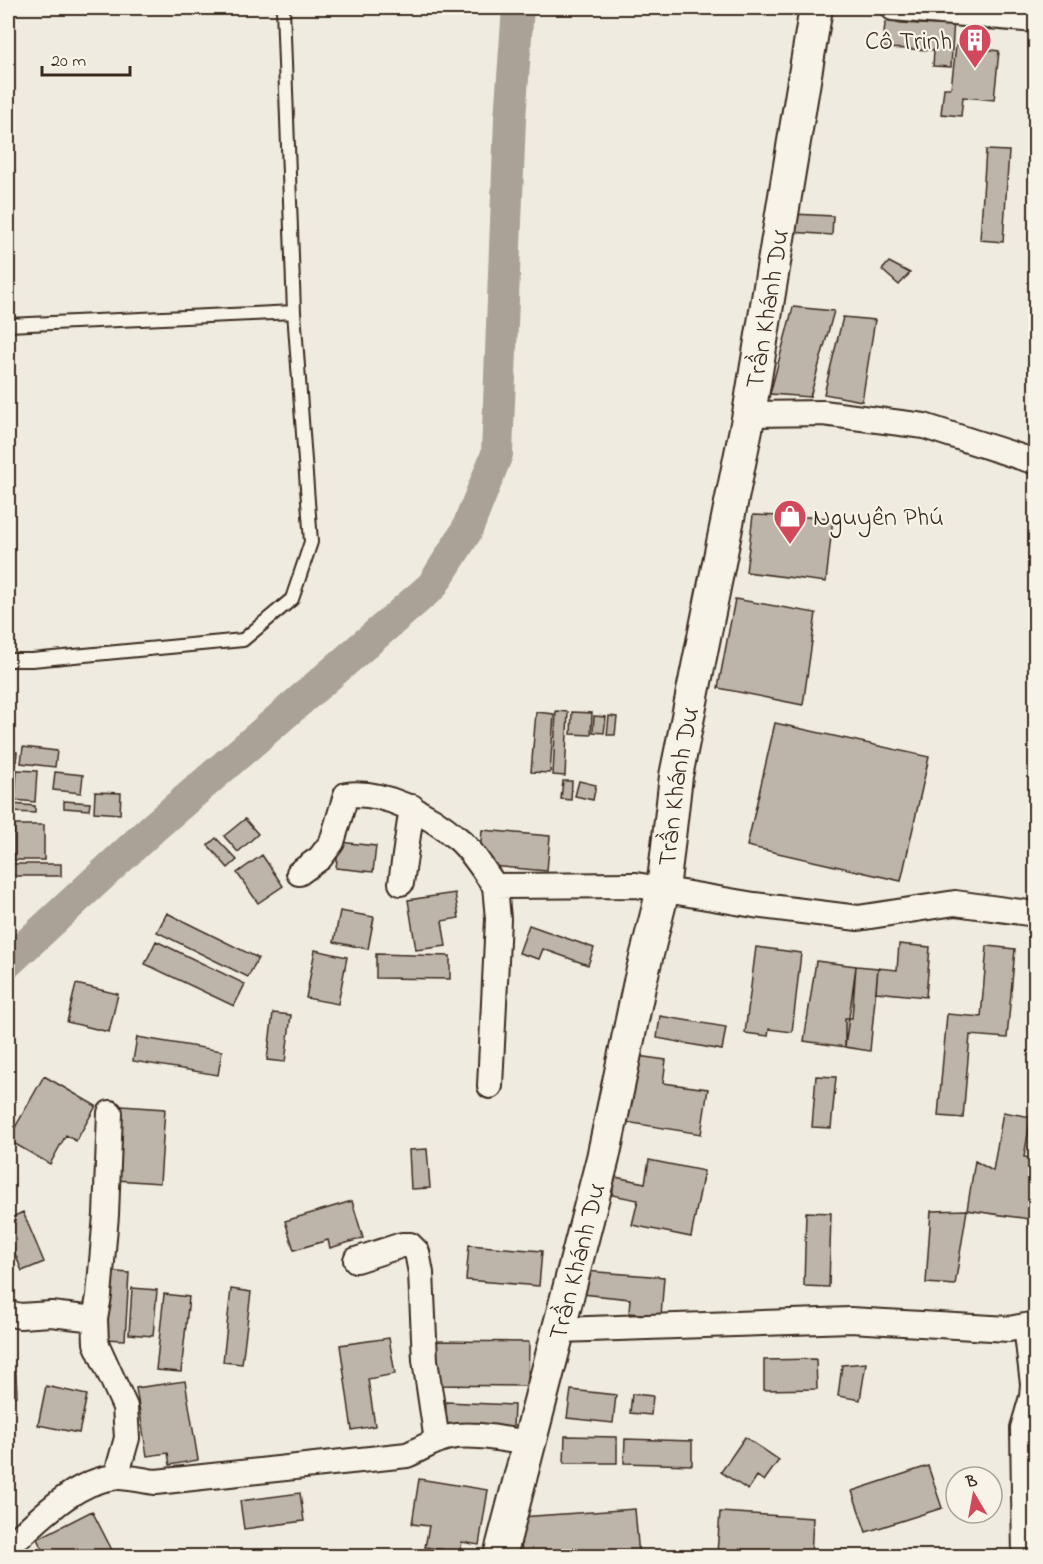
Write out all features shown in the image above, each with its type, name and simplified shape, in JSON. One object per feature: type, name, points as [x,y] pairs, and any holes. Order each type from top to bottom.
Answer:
[{"type":"street","name":"Trần Khánh Dư","points":[[500,1557],[603,1158],[640,982],[663,890],[676,776],[749,414],[816,8]]},
{"type":"street","points":[[893,8],[1035,20]]},
{"type":"street","points":[[749,414],[823,413],[924,426],[1035,462]]},
{"type":"street","points":[[299,873],[320,858],[332,842],[346,795],[360,794],[411,807],[458,839],[495,885],[498,919],[490,1086]]},
{"type":"street","points":[[401,883],[411,807]]},
{"type":"street","points":[[495,885],[636,885],[754,905],[858,918],[955,903],[1035,914]]},
{"type":"street","points":[[110,1113],[106,1215],[99,1296],[94,1319],[96,1343],[125,1407],[127,1438],[116,1477]]},
{"type":"street","points":[[356,1260],[402,1245],[410,1245],[417,1252],[421,1273],[425,1360],[437,1441]]},
{"type":"street","points":[[8,1313],[20,1316],[51,1314],[94,1319]]},
{"type":"street","points":[[560,1330],[850,1320],[1009,1329],[1031,1325],[1034,1384],[1023,1428],[1025,1557]]},
{"type":"street","points":[[8,1547],[68,1496],[88,1484],[116,1477],[156,1482],[407,1455],[437,1441],[452,1437],[485,1437],[529,1443]]},
{"type":"lane","points":[[8,660],[32,660],[243,640],[292,599],[311,542],[294,312],[283,8]]},
{"type":"lane","points":[[8,325],[294,312]]},
{"type":"building","points":[[937,18],[954,19],[951,67],[933,66],[934,50],[883,48],[885,22],[937,25]]},
{"type":"building","name":"Cô Trinh","points":[[956,46],[999,51],[994,100],[963,97],[961,116],[941,114],[944,88],[951,88]]},
{"type":"building","points":[[986,150],[1009,151],[1003,242],[980,240]]},
{"type":"building","points":[[793,214],[833,216],[832,235],[792,232]]},
{"type":"building","points":[[889,262],[910,273],[899,285],[882,270]]},
{"type":"building","points":[[793,307],[834,311],[810,397],[770,394]]},
{"type":"building","points":[[843,317],[875,320],[862,401],[824,394]]},
{"type":"building","name":"Nguyên Phú","points":[[753,515],[833,518],[826,582],[746,572]]},
{"type":"building","points":[[735,599],[816,613],[803,705],[718,688]]},
{"type":"building","points":[[556,711],[568,712],[565,776],[553,775]]},
{"type":"building","points":[[536,712],[554,714],[550,773],[531,772]]},
{"type":"building","points":[[572,712],[592,713],[591,735],[571,734]]},
{"type":"building","points":[[594,716],[606,717],[604,733],[593,732]]},
{"type":"building","points":[[609,716],[617,717],[615,735],[607,735]]},
{"type":"building","points":[[775,723],[929,757],[901,881],[747,846]]},
{"type":"building","points":[[23,747],[57,751],[55,767],[21,763]]},
{"type":"building","points":[[8,752],[17,752],[16,765],[8,764]]},
{"type":"building","points":[[8,769],[15,769],[13,797],[8,797]]},
{"type":"building","points":[[17,770],[37,771],[35,802],[15,800]]},
{"type":"building","points":[[55,772],[83,775],[81,793],[53,790]]},
{"type":"building","points":[[563,781],[572,781],[571,800],[561,799]]},
{"type":"building","points":[[579,781],[596,785],[593,800],[575,796]]},
{"type":"building","points":[[95,792],[121,793],[120,814],[94,812]]},
{"type":"building","points":[[8,799],[12,800],[10,822],[8,822]]},
{"type":"building","points":[[64,801],[90,803],[89,810],[64,808]]},
{"type":"building","points":[[12,804],[35,806],[35,813],[12,812]]},
{"type":"building","points":[[245,819],[258,834],[238,852],[224,836]]},
{"type":"building","points":[[14,825],[44,825],[44,860],[14,860]]},
{"type":"building","points":[[482,830],[550,836],[547,871],[479,865]]},
{"type":"building","points":[[216,838],[237,860],[228,868],[208,845]]},
{"type":"building","points":[[339,842],[376,846],[373,872],[336,868]]},
{"type":"building","points":[[262,855],[283,886],[258,903],[237,873]]},
{"type":"building","points":[[11,864],[61,864],[61,876],[11,876]]},
{"type":"building","points":[[455,893],[459,918],[442,921],[446,946],[416,950],[408,900]]},
{"type":"building","points":[[340,911],[374,917],[368,949],[334,942]]},
{"type":"building","points":[[167,913],[258,958],[248,977],[157,932]]},
{"type":"building","points":[[529,925],[594,948],[588,965],[543,949],[539,959],[519,953]]},
{"type":"building","points":[[156,941],[245,984],[234,1006],[145,964]]},
{"type":"building","points":[[899,944],[930,947],[926,997],[876,992],[878,968],[897,970]]},
{"type":"building","points":[[987,946],[1015,949],[1007,1038],[970,1035],[963,1118],[938,1116],[947,1014],[981,1017]]},
{"type":"building","points":[[756,947],[801,953],[792,1032],[769,1029],[768,1036],[745,1033]]},
{"type":"building","points":[[315,950],[347,957],[338,1004],[306,998]]},
{"type":"building","points":[[376,954],[450,956],[450,979],[376,978]]},
{"type":"building","points":[[816,961],[856,966],[845,1047],[804,1041]]},
{"type":"building","points":[[856,966],[878,968],[870,1051],[845,1047],[845,1018],[852,1018]]},
{"type":"building","points":[[76,984],[118,994],[109,1032],[67,1022]]},
{"type":"building","points":[[273,1013],[291,1015],[285,1062],[267,1060]]},
{"type":"building","points":[[660,1016],[726,1027],[722,1050],[657,1038]]},
{"type":"building","points":[[137,1037],[222,1051],[218,1075],[133,1061]]},
{"type":"building","points":[[630,1055],[666,1060],[663,1083],[708,1089],[701,1134],[619,1121]]},
{"type":"building","points":[[44,1076],[96,1106],[76,1141],[66,1135],[50,1164],[8,1140]]},
{"type":"building","points":[[816,1076],[836,1077],[831,1128],[812,1127]]},
{"type":"building","points":[[121,1106],[165,1109],[160,1183],[116,1180]]},
{"type":"building","points":[[1003,1112],[1031,1117],[1024,1157],[1036,1159],[1036,1220],[967,1210],[975,1161],[993,1171]]},
{"type":"building","points":[[427,1149],[430,1188],[411,1189],[409,1150]]},
{"type":"building","points":[[649,1160],[704,1171],[691,1237],[632,1225],[638,1200],[612,1195],[615,1177],[645,1183]]},
{"type":"building","points":[[352,1201],[363,1238],[330,1248],[328,1240],[294,1250],[285,1221]]},
{"type":"building","points":[[967,1210],[955,1285],[926,1283],[931,1211]]},
{"type":"building","points":[[23,1212],[44,1262],[22,1271],[8,1236],[8,1219]]},
{"type":"building","points":[[806,1212],[831,1213],[829,1287],[804,1286]]},
{"type":"building","points":[[469,1245],[542,1251],[539,1286],[466,1280]]},
{"type":"building","points":[[106,1271],[129,1273],[125,1340],[102,1339]]},
{"type":"building","points":[[584,1271],[664,1277],[661,1316],[629,1313],[630,1299],[582,1294]]},
{"type":"building","points":[[132,1288],[157,1290],[153,1336],[129,1334]]},
{"type":"building","points":[[231,1289],[251,1292],[242,1364],[223,1362]]},
{"type":"building","points":[[164,1294],[189,1297],[181,1372],[156,1370]]},
{"type":"building","points":[[389,1338],[395,1374],[368,1379],[375,1426],[352,1430],[340,1345]]},
{"type":"building","points":[[434,1341],[529,1342],[528,1386],[434,1385]]},
{"type":"building","points":[[816,1359],[817,1389],[764,1390],[764,1360]]},
{"type":"building","points":[[866,1363],[860,1400],[838,1396],[842,1365]]},
{"type":"building","points":[[16,1373],[17,1396],[8,1397],[8,1374]]},
{"type":"building","points":[[185,1381],[198,1460],[170,1465],[168,1453],[147,1456],[136,1388]]},
{"type":"building","points":[[46,1386],[87,1395],[79,1433],[38,1425]]},
{"type":"building","points":[[571,1390],[616,1395],[613,1423],[567,1418]]},
{"type":"building","points":[[632,1394],[653,1396],[651,1415],[630,1413]]},
{"type":"building","points":[[446,1402],[514,1405],[513,1428],[445,1425]]},
{"type":"building","points":[[565,1436],[617,1437],[617,1463],[564,1463]]},
{"type":"building","points":[[745,1437],[779,1460],[764,1481],[757,1476],[748,1490],[721,1472]]},
{"type":"building","points":[[625,1439],[692,1441],[692,1465],[624,1463]]},
{"type":"building","points":[[928,1466],[942,1508],[866,1532],[852,1491]]},
{"type":"building","points":[[419,1479],[488,1490],[479,1545],[462,1542],[460,1552],[425,1547],[429,1526],[412,1524]]},
{"type":"building","points":[[300,1493],[304,1521],[244,1529],[240,1501]]},
{"type":"building","points":[[635,1509],[639,1556],[522,1556],[520,1517]]},
{"type":"building","points":[[92,1511],[115,1556],[46,1556],[37,1539]]},
{"type":"building","points":[[720,1512],[813,1518],[811,1556],[717,1554]]},
{"type":"waterway","points":[[8,962],[153,828],[432,586],[466,532],[497,454],[510,119],[518,8]]},
{"type":"place","name":"Cô Trinh","points":[[975,69]]},
{"type":"place","name":"Nguyên Phú","points":[[790,545]]}]
